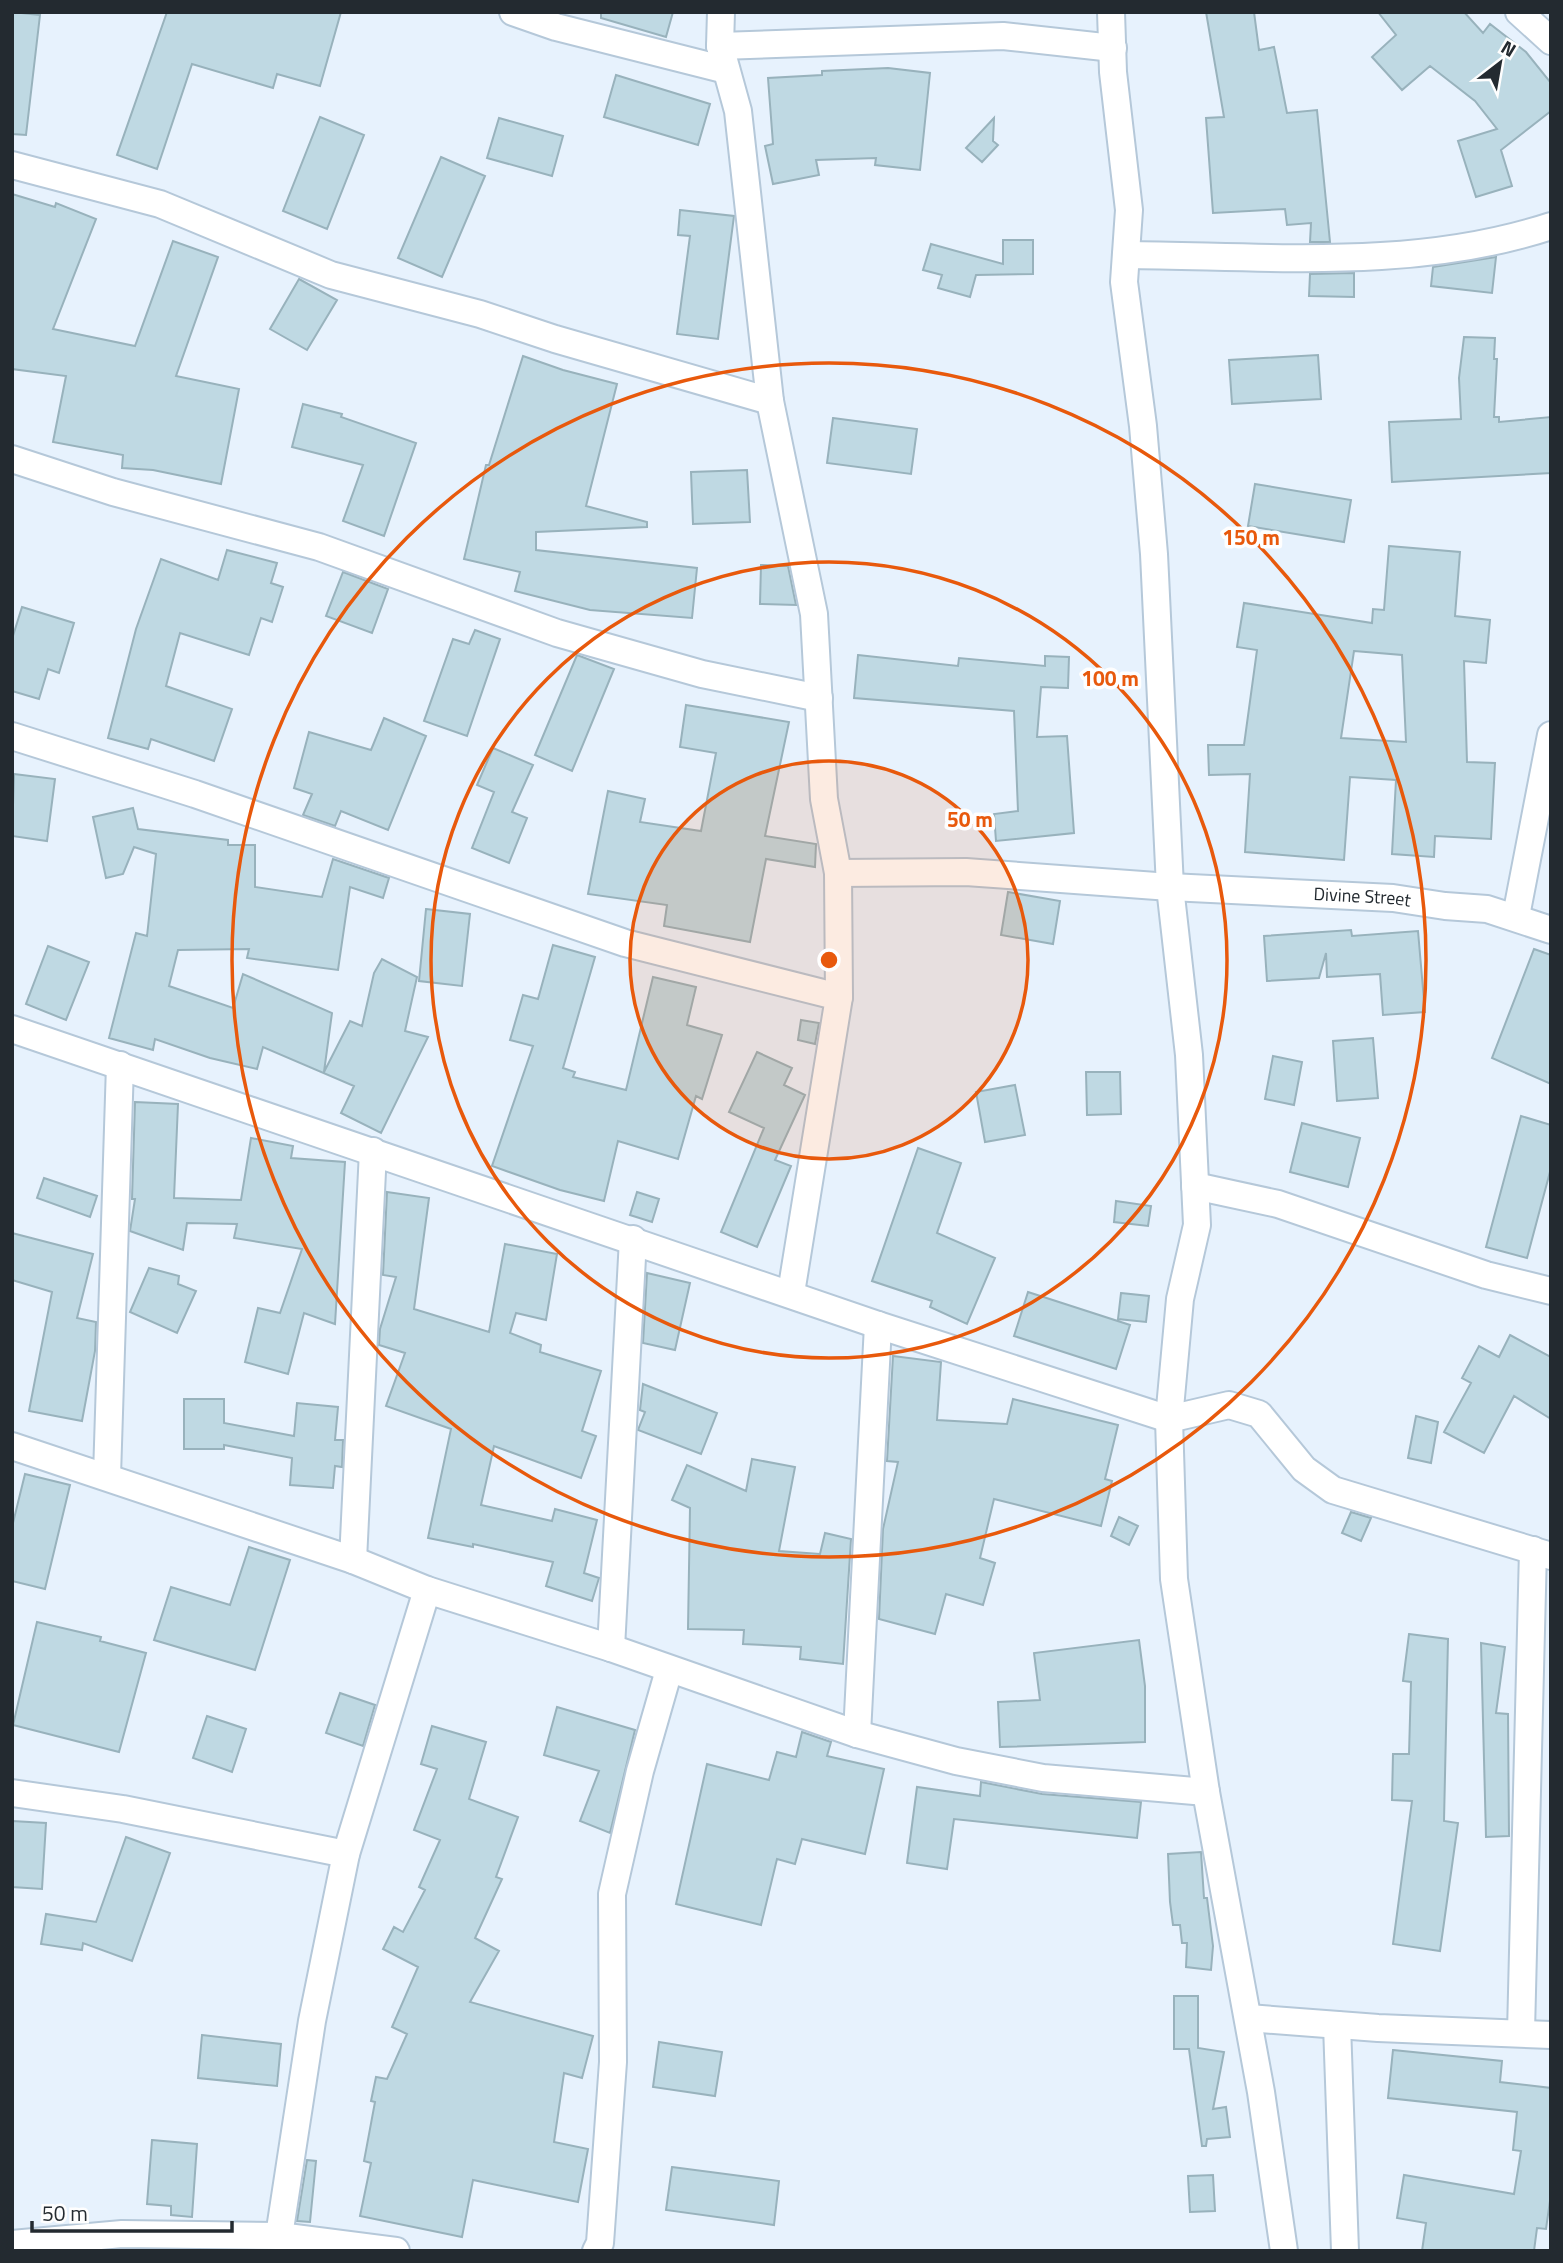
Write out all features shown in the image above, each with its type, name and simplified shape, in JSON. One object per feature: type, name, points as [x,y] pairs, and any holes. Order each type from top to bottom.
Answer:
[{"type":"street","points":[[513,12],[556,27],[723,58],[1003,36],[1112,48]]},
{"type":"street","points":[[721,12],[723,58],[738,111],[771,401],[814,614],[824,799],[838,873],[839,997],[791,1293]]},
{"type":"street","points":[[1111,12],[1112,48],[1129,210],[1124,282],[1143,426],[1154,554],[1170,887],[1189,1055],[1197,1225],[1180,1299],[1170,1419],[1174,1579],[1206,1792],[1248,2018],[1284,2251]]},
{"type":"street","points":[[1518,12],[1551,41]]},
{"type":"street","points":[[12,165],[160,204],[331,275],[480,314],[568,343],[771,401]]},
{"type":"street","points":[[1126,255],[1397,257],[1503,242],[1551,226]]},
{"type":"street","points":[[12,458],[113,492],[319,547],[557,633],[702,674],[819,698]]},
{"type":"street","points":[[1516,916],[1551,735]]},
{"type":"street","points":[[12,736],[195,794],[625,943],[839,997]]},
{"type":"street","name":"Divine Street","points":[[838,873],[966,872],[1170,887],[1392,898],[1488,909],[1516,916],[1551,930]]},
{"type":"street","points":[[12,1029],[791,1293],[878,1325],[1170,1419],[1228,1405],[1259,1414],[1304,1469],[1333,1490],[1542,1553],[1521,2032]]},
{"type":"street","points":[[107,1476],[120,1065]]},
{"type":"street","points":[[353,1560],[373,1151]]},
{"type":"street","points":[[1195,1186],[1278,1204],[1486,1275],[1551,1291]]},
{"type":"street","points":[[611,1648],[633,1240]]},
{"type":"street","points":[[857,1734],[878,1325]]},
{"type":"street","points":[[12,1446],[353,1560],[427,1590],[611,1648],[857,1734],[956,1760],[1043,1778],[1206,1792]]},
{"type":"street","points":[[279,2236],[312,2021],[346,1854],[427,1590]]},
{"type":"street","points":[[596,2251],[600,2244],[613,2062],[612,1894],[640,1771],[669,1670]]},
{"type":"street","points":[[12,1793],[123,1809],[346,1854]]},
{"type":"street","points":[[1248,2018],[1551,2035]]},
{"type":"street","points":[[1337,2025],[1345,2251]]},
{"type":"street","points":[[12,2244],[122,2234],[279,2236],[396,2251]]},
{"type":"building","points":[[12,12],[40,15],[26,135],[12,134]]},
{"type":"building","points":[[167,12],[341,12],[320,86],[277,74],[273,88],[192,64],[157,169],[117,155]]},
{"type":"building","points":[[601,12],[673,12],[666,37],[601,18]]},
{"type":"building","points":[[1206,12],[1254,12],[1259,50],[1274,47],[1287,113],[1317,110],[1330,242],[1310,242],[1311,223],[1287,225],[1285,209],[1213,213],[1206,118],[1224,117]]},
{"type":"building","points":[[1378,12],[1464,12],[1483,33],[1490,24],[1526,52],[1551,83],[1551,111],[1501,150],[1512,186],[1476,197],[1458,141],[1497,129],[1475,101],[1430,66],[1402,90],[1372,57],[1396,35]]},
{"type":"building","points":[[888,68],[930,73],[920,170],[875,165],[876,158],[816,160],[819,175],[773,184],[765,146],[773,144],[768,78],[822,75],[822,71]]},
{"type":"building","points":[[616,75],[710,104],[698,145],[604,117]]},
{"type":"building","points":[[320,117],[364,135],[327,229],[283,211]]},
{"type":"building","points":[[499,118],[563,136],[552,176],[487,158]]},
{"type":"building","points":[[994,118],[993,141],[998,145],[982,162],[966,148]]},
{"type":"building","points":[[441,157],[485,176],[442,277],[398,258]]},
{"type":"building","points":[[12,194],[55,207],[56,203],[96,219],[53,329],[135,346],[173,241],[218,257],[176,376],[239,389],[221,484],[153,470],[122,468],[123,455],[53,442],[66,376],[12,369]]},
{"type":"building","points":[[680,210],[734,216],[718,339],[677,334],[690,236],[678,235]]},
{"type":"building","points":[[1003,240],[1033,240],[1033,274],[976,275],[970,297],[938,288],[942,275],[923,270],[931,244],[1003,264]]},
{"type":"building","points":[[1496,257],[1492,293],[1431,286],[1433,267]]},
{"type":"building","points":[[1354,273],[1354,297],[1309,296],[1310,274]]},
{"type":"building","points":[[299,279],[337,300],[307,350],[270,329]]},
{"type":"building","points":[[1464,337],[1495,338],[1494,359],[1497,359],[1494,417],[1499,417],[1499,422],[1551,417],[1551,473],[1392,482],[1389,422],[1461,419],[1459,378]]},
{"type":"building","points":[[1318,355],[1321,399],[1232,404],[1229,360]]},
{"type":"building","points":[[523,356],[617,384],[586,506],[647,522],[647,527],[536,532],[536,550],[697,568],[692,618],[590,610],[515,591],[520,572],[464,559],[486,465],[489,465]]},
{"type":"building","points":[[303,404],[342,414],[341,417],[416,443],[384,536],[343,521],[363,465],[292,447]]},
{"type":"building","points":[[833,418],[917,429],[911,474],[827,463]]},
{"type":"building","points":[[747,470],[750,522],[693,524],[691,472]]},
{"type":"building","points":[[1255,484],[1351,500],[1344,542],[1248,526]]},
{"type":"building","points":[[1389,546],[1460,552],[1455,616],[1490,620],[1486,663],[1464,661],[1467,762],[1495,763],[1491,839],[1435,836],[1434,857],[1392,854],[1396,780],[1350,777],[1344,860],[1245,852],[1250,774],[1209,775],[1208,745],[1244,745],[1257,650],[1237,647],[1244,603],[1372,623],[1373,609],[1384,610]],"holes":[[[1354,651],[1402,655],[1406,742],[1341,738]]]},
{"type":"building","points":[[227,550],[277,563],[271,583],[283,587],[272,622],[261,618],[249,655],[180,633],[166,686],[232,709],[214,761],[151,739],[148,749],[108,738],[136,629],[161,559],[218,580]]},
{"type":"building","points":[[761,565],[788,566],[796,605],[760,604]]},
{"type":"building","points":[[343,572],[388,589],[372,633],[326,616]]},
{"type":"building","points":[[22,607],[74,623],[59,673],[48,669],[39,699],[12,691],[12,639]]},
{"type":"building","points":[[475,630],[500,639],[467,736],[424,721],[453,639],[469,644]]},
{"type":"building","points":[[577,655],[614,669],[572,771],[535,755]]},
{"type":"building","points":[[858,655],[958,666],[959,658],[1045,666],[1045,656],[1069,657],[1068,688],[1041,687],[1037,737],[1067,736],[1074,833],[996,841],[994,814],[1018,811],[1014,711],[854,698]]},
{"type":"building","points":[[686,705],[789,722],[765,836],[816,844],[815,867],[766,859],[750,942],[664,926],[667,905],[588,894],[608,791],[645,799],[640,822],[701,831],[716,753],[680,747]]},
{"type":"building","points":[[384,718],[426,736],[388,830],[341,811],[335,826],[303,815],[312,794],[294,788],[309,732],[371,750]]},
{"type":"building","points":[[493,748],[533,765],[512,812],[527,818],[509,863],[472,848],[494,792],[477,785]]},
{"type":"building","points":[[14,774],[55,779],[47,841],[12,836]]},
{"type":"building","points":[[133,808],[138,829],[228,840],[228,845],[255,845],[255,887],[322,897],[333,859],[389,878],[383,898],[350,887],[338,970],[247,958],[249,949],[178,950],[169,986],[233,1008],[243,974],[332,1013],[324,1072],[350,1021],[362,1026],[374,973],[382,959],[417,977],[405,1031],[428,1037],[381,1133],[341,1113],[354,1086],[263,1047],[257,1069],[210,1058],[155,1039],[153,1050],[109,1038],[136,933],[147,936],[156,854],[134,847],[123,874],[106,878],[93,817]]},
{"type":"building","points":[[1008,892],[1060,901],[1053,944],[1001,935]]},
{"type":"building","points":[[426,909],[470,914],[462,986],[419,981]]},
{"type":"building","points":[[1351,930],[1352,936],[1418,931],[1425,1012],[1383,1015],[1380,974],[1327,977],[1326,953],[1319,978],[1267,981],[1264,936]]},
{"type":"building","points":[[553,945],[595,957],[563,1068],[575,1072],[573,1077],[626,1090],[653,977],[696,987],[687,1025],[722,1035],[702,1099],[696,1096],[678,1159],[618,1141],[604,1201],[560,1190],[492,1166],[533,1046],[510,1040],[523,995],[538,999]]},
{"type":"building","points":[[48,946],[89,962],[66,1020],[26,1004]]},
{"type":"building","points":[[1534,949],[1551,955],[1551,1084],[1492,1058]]},
{"type":"building","points":[[801,1020],[819,1023],[815,1044],[798,1040]]},
{"type":"building","points":[[1373,1038],[1378,1098],[1337,1101],[1333,1041]]},
{"type":"building","points":[[757,1052],[792,1068],[784,1085],[805,1095],[775,1160],[791,1166],[757,1247],[721,1232],[764,1128],[729,1112]]},
{"type":"building","points":[[1273,1056],[1302,1062],[1294,1105],[1265,1099]]},
{"type":"building","points":[[1086,1072],[1120,1072],[1121,1114],[1087,1115]]},
{"type":"building","points":[[1015,1085],[1025,1135],[985,1142],[976,1092]]},
{"type":"building","points":[[135,1102],[178,1104],[174,1198],[241,1200],[251,1138],[293,1146],[291,1158],[345,1162],[335,1324],[304,1313],[288,1374],[245,1362],[258,1308],[280,1313],[302,1249],[234,1238],[237,1224],[187,1223],[183,1250],[130,1231],[135,1199],[132,1199]]},
{"type":"building","points":[[1521,1116],[1551,1125],[1551,1168],[1527,1258],[1486,1247]]},
{"type":"building","points":[[1302,1123],[1360,1138],[1348,1187],[1290,1172]]},
{"type":"building","points":[[918,1148],[961,1163],[937,1233],[995,1258],[967,1324],[930,1307],[932,1301],[872,1281]]},
{"type":"building","points":[[44,1178],[97,1196],[90,1217],[37,1198]]},
{"type":"building","points":[[387,1192],[429,1198],[414,1309],[489,1332],[505,1244],[557,1254],[546,1320],[516,1313],[510,1333],[541,1345],[540,1352],[601,1371],[582,1431],[596,1436],[581,1478],[494,1446],[481,1505],[552,1521],[555,1509],[597,1520],[584,1573],[599,1578],[592,1601],[546,1586],[553,1562],[473,1544],[473,1547],[428,1538],[451,1429],[386,1406],[405,1353],[379,1345],[380,1329],[396,1277],[383,1275]]},
{"type":"building","points":[[637,1192],[659,1199],[652,1222],[630,1215]]},
{"type":"building","points":[[1116,1201],[1151,1206],[1148,1226],[1114,1222]]},
{"type":"building","points":[[12,1233],[93,1254],[77,1318],[96,1322],[95,1351],[82,1421],[29,1411],[52,1292],[12,1280]]},
{"type":"building","points":[[149,1268],[179,1276],[178,1284],[196,1291],[177,1333],[130,1312]]},
{"type":"building","points":[[647,1273],[690,1283],[675,1350],[643,1343]]},
{"type":"building","points":[[1028,1292],[1130,1325],[1116,1369],[1014,1336]]},
{"type":"building","points":[[1121,1293],[1149,1296],[1146,1322],[1118,1319]]},
{"type":"building","points":[[1510,1335],[1551,1357],[1551,1419],[1514,1396],[1484,1453],[1444,1432],[1471,1383],[1462,1378],[1479,1346],[1499,1357]]},
{"type":"building","points":[[893,1356],[941,1362],[937,1420],[1007,1424],[1013,1399],[1118,1425],[1105,1479],[1112,1481],[1101,1526],[994,1499],[980,1558],[995,1563],[983,1605],[946,1594],[935,1634],[879,1619],[883,1529],[898,1462],[887,1461]]},
{"type":"building","points":[[643,1384],[717,1413],[701,1454],[638,1430],[645,1412],[640,1410]]},
{"type":"building","points":[[184,1399],[224,1399],[224,1423],[294,1436],[297,1403],[338,1407],[335,1440],[343,1440],[342,1467],[335,1466],[333,1488],[290,1485],[292,1458],[224,1445],[224,1449],[184,1449]]},
{"type":"building","points":[[1416,1416],[1438,1422],[1431,1463],[1408,1458]]},
{"type":"building","points":[[752,1459],[795,1467],[779,1551],[820,1554],[825,1533],[851,1539],[843,1664],[800,1659],[801,1647],[743,1644],[744,1630],[688,1629],[690,1508],[672,1500],[687,1465],[746,1491]]},
{"type":"building","points":[[25,1474],[70,1485],[45,1589],[12,1581],[12,1527]]},
{"type":"building","points":[[1351,1512],[1371,1518],[1361,1541],[1342,1533]]},
{"type":"building","points":[[1119,1517],[1138,1526],[1129,1545],[1111,1536]]},
{"type":"building","points":[[249,1547],[290,1560],[255,1670],[154,1640],[171,1587],[230,1605]]},
{"type":"building","points":[[37,1622],[101,1637],[100,1641],[146,1653],[119,1752],[13,1725]]},
{"type":"building","points":[[1409,1634],[1448,1639],[1444,1821],[1458,1823],[1440,1951],[1393,1944],[1412,1801],[1392,1800],[1393,1754],[1409,1754],[1411,1682],[1403,1681]]},
{"type":"building","points":[[1139,1640],[1145,1686],[1145,1742],[1000,1747],[998,1702],[1040,1700],[1034,1653]]},
{"type":"building","points":[[1481,1643],[1505,1647],[1496,1713],[1508,1714],[1509,1836],[1486,1837]]},
{"type":"building","points":[[340,1693],[375,1705],[363,1746],[326,1733]]},
{"type":"building","points":[[557,1707],[635,1730],[610,1833],[580,1821],[599,1771],[544,1755]]},
{"type":"building","points":[[207,1716],[246,1729],[232,1772],[193,1758]]},
{"type":"building","points":[[432,1726],[486,1742],[469,1799],[518,1817],[496,1877],[502,1879],[475,1938],[499,1951],[470,2002],[593,2036],[582,2078],[564,2073],[554,2142],[588,2149],[578,2202],[473,2180],[462,2237],[360,2216],[371,2163],[364,2161],[375,2102],[371,2101],[376,2077],[387,2079],[407,2034],[392,2027],[418,1967],[383,1949],[394,1927],[403,1932],[425,1890],[419,1887],[440,1840],[414,1830],[437,1769],[421,1764]]},
{"type":"building","points":[[802,1732],[831,1742],[827,1756],[884,1769],[865,1854],[802,1839],[795,1864],[777,1859],[761,1925],[676,1904],[707,1764],[769,1780],[777,1752],[796,1757]]},
{"type":"building","points":[[981,1782],[1042,1794],[1141,1802],[1137,1838],[954,1819],[947,1869],[907,1863],[917,1787],[980,1796]]},
{"type":"building","points":[[12,1821],[46,1823],[42,1889],[12,1887]]},
{"type":"building","points":[[126,1837],[170,1853],[132,1961],[83,1943],[82,1950],[41,1944],[46,1914],[96,1922]]},
{"type":"building","points":[[1201,1852],[1204,1898],[1207,1898],[1213,1946],[1211,1970],[1186,1967],[1187,1943],[1182,1943],[1180,1925],[1173,1925],[1170,1902],[1168,1854]]},
{"type":"building","points":[[1174,1996],[1198,1996],[1198,2048],[1224,2052],[1213,2109],[1226,2107],[1230,2137],[1207,2139],[1206,2146],[1202,2146],[1189,2049],[1174,2049]]},
{"type":"building","points":[[202,2035],[281,2044],[277,2086],[198,2078]]},
{"type":"building","points":[[659,2042],[722,2052],[715,2096],[653,2087]]},
{"type":"building","points":[[1393,2050],[1502,2061],[1500,2082],[1551,2088],[1551,2194],[1546,2229],[1537,2228],[1534,2251],[1422,2251],[1426,2223],[1397,2218],[1404,2175],[1514,2194],[1521,2151],[1513,2150],[1517,2112],[1388,2098]]},
{"type":"building","points":[[152,2140],[197,2144],[192,2217],[171,2215],[171,2206],[147,2204]]},
{"type":"building","points":[[307,2160],[316,2161],[310,2222],[297,2221]]},
{"type":"building","points":[[672,2167],[779,2181],[774,2225],[666,2210]]},
{"type":"building","points":[[1213,2175],[1215,2211],[1190,2212],[1188,2176]]}]
